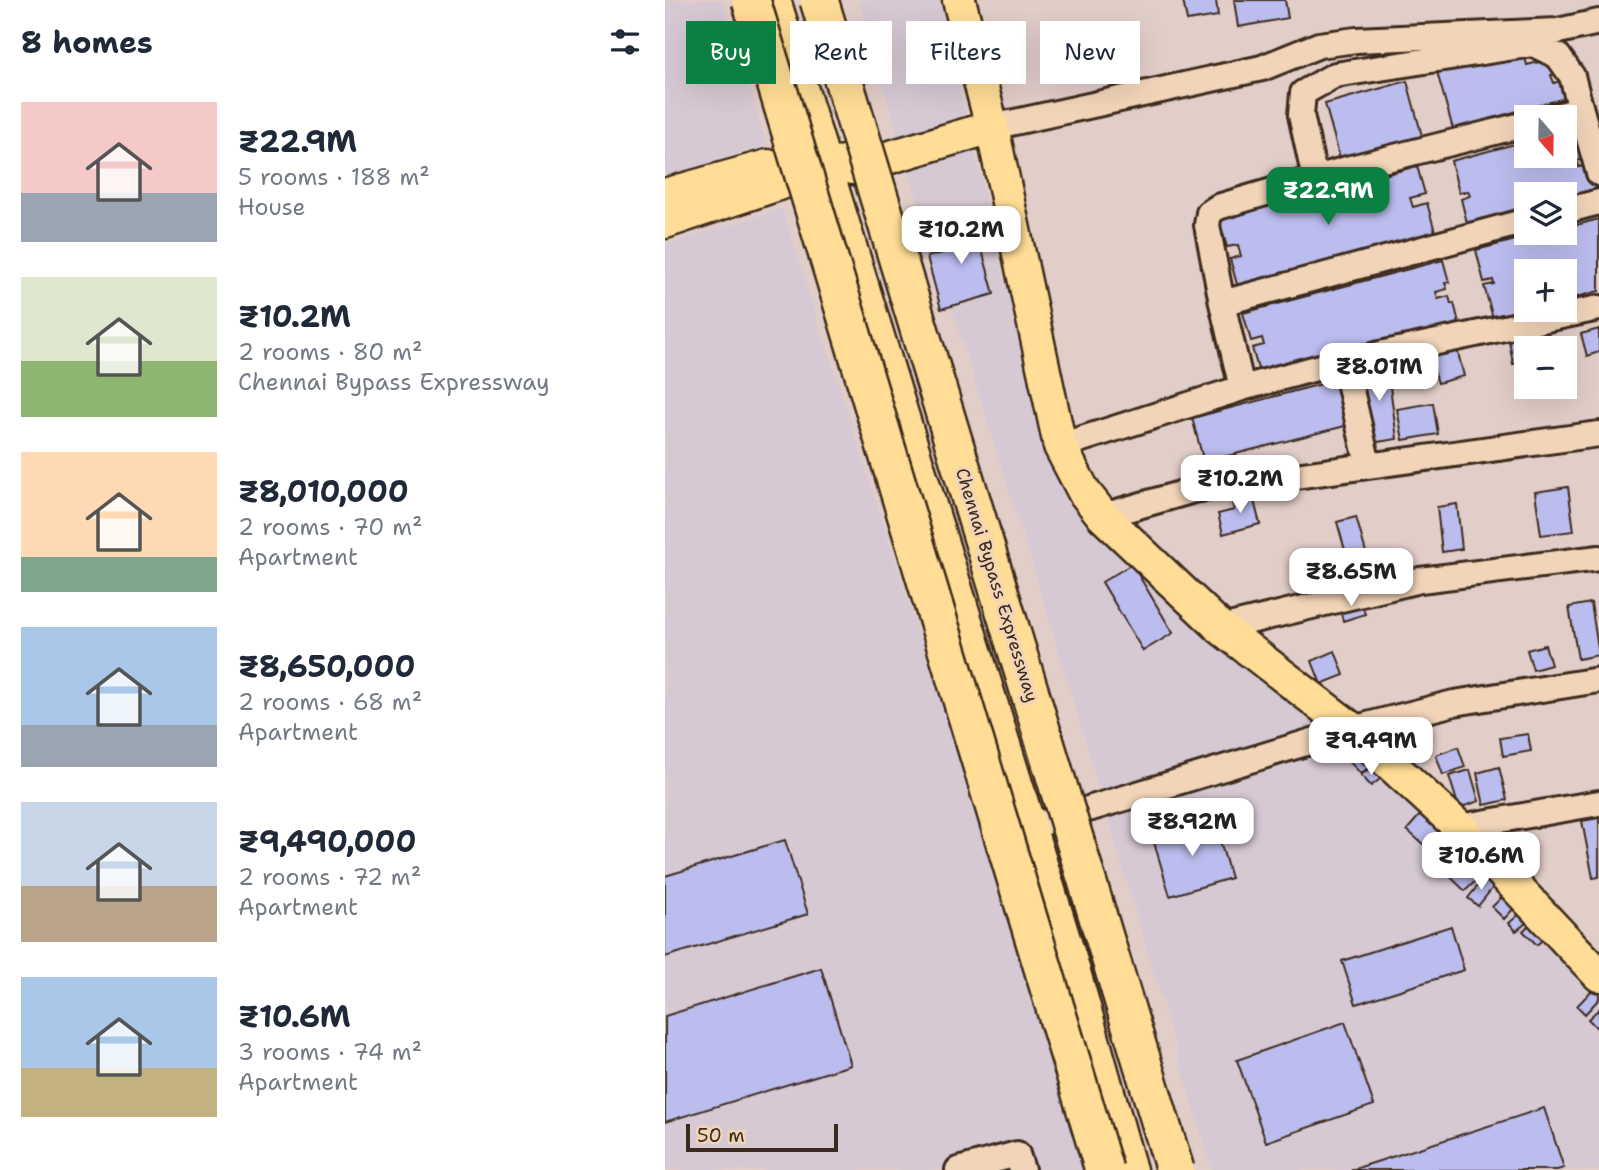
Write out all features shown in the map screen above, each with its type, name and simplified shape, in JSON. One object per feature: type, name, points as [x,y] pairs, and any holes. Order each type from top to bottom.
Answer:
[{"type":"highway","points":[[751,0],[1104,1170]]},
{"type":"highway","name":"Chennai Bypass Expressway","points":[[819,0],[1175,1170]]},
{"type":"main road","points":[[774,0],[839,157],[873,225],[925,400],[1043,823],[1161,1170]]},
{"type":"main road","points":[[801,0],[839,157]]},
{"type":"main road","points":[[959,0],[992,127],[1060,446],[1084,492],[1104,516],[1220,628],[1352,729],[1459,827],[1599,975]]},
{"type":"main road","points":[[665,222],[751,183],[839,157],[992,127]]},
{"type":"main road","points":[[665,195],[751,183]]},
{"type":"main road","points":[[1043,823],[1072,965],[1130,1170]]},
{"type":"street","points":[[992,127],[1262,68],[1319,45],[1356,40],[1558,32],[1599,22]]},
{"type":"street","points":[[1315,179],[1301,115],[1303,93],[1335,75],[1532,44],[1558,57],[1572,76],[1599,173]]},
{"type":"street","points":[[1577,111],[1581,110]]},
{"type":"street","points":[[1242,388],[1206,225],[1209,213],[1219,206],[1514,127]]},
{"type":"street","points":[[1577,208],[1599,202]]},
{"type":"street","points":[[1222,303],[1514,224]]},
{"type":"street","points":[[1368,465],[1345,364],[1380,354],[1599,308]]},
{"type":"street","points":[[1060,446],[1242,388],[1324,366]]},
{"type":"street","points":[[1104,516],[1194,490],[1599,435]]},
{"type":"street","points":[[1220,628],[1420,580],[1599,558]]},
{"type":"street","points":[[1043,823],[1352,729],[1454,703],[1599,680]]},
{"type":"street","points":[[1459,827],[1599,803]]},
{"type":"street","points":[[958,1170],[1017,1154],[1022,1170]]},
{"type":"shaded area","points":[[665,0],[723,0],[729,21],[686,21],[686,84],[748,84],[767,146],[665,176]]},
{"type":"shaded area","points":[[858,0],[939,0],[944,21],[906,21],[906,84],[959,84],[1033,404],[1076,510],[1202,627],[1404,798],[1599,1000],[1599,1170],[1212,1170],[1038,583],[883,84],[892,84],[892,21],[864,21]]},
{"type":"shaded area","points":[[782,208],[994,868],[1084,1170],[665,1170],[665,245]]},
{"type":"building","points":[[1183,0],[1216,0],[1218,16],[1187,21]]},
{"type":"building","points":[[1234,0],[1285,0],[1288,18],[1238,27]]},
{"type":"building","points":[[1523,49],[1527,65],[1551,59],[1556,74],[1551,75],[1554,83],[1567,79],[1572,96],[1540,105],[1514,105],[1514,112],[1453,129],[1437,72]]},
{"type":"building","points":[[1407,81],[1422,136],[1340,158],[1325,104]]},
{"type":"building","points":[[1583,126],[1588,158],[1577,161],[1577,128]]},
{"type":"building","points":[[1514,144],[1514,168],[1577,168],[1577,161],[1579,167],[1589,165],[1599,184],[1599,193],[1577,199],[1577,182],[1514,182],[1514,215],[1468,227],[1461,199],[1470,196],[1468,191],[1459,193],[1451,161]]},
{"type":"building","points":[[1417,166],[1425,194],[1410,198],[1413,207],[1427,203],[1436,235],[1238,288],[1230,259],[1241,256],[1238,245],[1227,247],[1219,220]]},
{"type":"building","points":[[973,217],[994,294],[941,309],[927,257],[950,251],[942,225]]},
{"type":"building","points":[[1599,219],[1599,291],[1577,297],[1577,259],[1514,259],[1514,313],[1493,318],[1484,286],[1494,284],[1493,280],[1484,282],[1476,250],[1514,240],[1514,245],[1577,245],[1577,225]]},
{"type":"building","points":[[1443,260],[1449,282],[1445,283],[1447,289],[1436,292],[1438,299],[1449,296],[1451,304],[1454,303],[1459,323],[1260,376],[1252,348],[1264,345],[1262,338],[1251,341],[1243,313]]},
{"type":"building","points":[[1599,329],[1599,352],[1587,356],[1581,334]]},
{"type":"building","points":[[1527,331],[1528,336],[1514,336],[1514,364],[1513,364],[1508,334]]},
{"type":"building","points":[[1457,349],[1464,376],[1438,383],[1430,357]]},
{"type":"building","points":[[1387,364],[1397,439],[1371,443],[1360,368]]},
{"type":"building","points":[[1337,380],[1349,425],[1204,462],[1192,418]]},
{"type":"building","points":[[1433,403],[1438,434],[1403,440],[1397,409]]},
{"type":"building","points":[[1568,487],[1574,531],[1541,535],[1535,492]]},
{"type":"building","points":[[1252,493],[1260,524],[1223,534],[1218,514],[1234,510],[1231,499]]},
{"type":"building","points":[[1457,504],[1462,549],[1442,552],[1437,507]]},
{"type":"building","points":[[1356,517],[1369,563],[1350,568],[1337,522]]},
{"type":"building","points":[[1132,564],[1173,633],[1143,651],[1102,582]]},
{"type":"building","points":[[1359,595],[1365,614],[1343,621],[1338,601]]},
{"type":"building","points":[[1591,603],[1599,655],[1578,659],[1569,607]]},
{"type":"building","points":[[1545,645],[1551,665],[1533,670],[1527,650]]},
{"type":"building","points":[[1335,651],[1344,675],[1321,684],[1312,661]]},
{"type":"building","points":[[1528,734],[1531,751],[1503,756],[1500,738]]},
{"type":"building","points":[[1458,747],[1465,767],[1443,775],[1436,755]]},
{"type":"building","points":[[1357,752],[1370,766],[1361,774],[1348,760]]},
{"type":"building","points":[[1371,767],[1380,779],[1371,786],[1361,775]]},
{"type":"building","points":[[1499,767],[1507,800],[1484,805],[1477,773]]},
{"type":"building","points":[[1470,770],[1479,801],[1459,808],[1449,776]]},
{"type":"building","points":[[1420,815],[1448,839],[1435,855],[1407,830]]},
{"type":"building","points":[[1599,818],[1599,877],[1593,878],[1582,821]]},
{"type":"building","points":[[1214,821],[1231,878],[1170,896],[1153,839]]},
{"type":"building","points":[[785,840],[808,914],[665,957],[665,876]]},
{"type":"building","points":[[1452,852],[1478,879],[1465,891],[1439,866]]},
{"type":"building","points":[[1484,878],[1494,886],[1478,906],[1468,898]]},
{"type":"building","points":[[1507,892],[1518,904],[1504,919],[1492,907]]},
{"type":"building","points":[[1523,911],[1531,919],[1516,931],[1509,923]]},
{"type":"building","points":[[1531,923],[1545,937],[1537,945],[1523,931]]},
{"type":"building","points":[[1451,926],[1464,970],[1356,1004],[1342,961]]},
{"type":"building","points":[[821,968],[851,1065],[665,1122],[665,1016]]},
{"type":"building","points":[[1593,989],[1599,994],[1599,999],[1585,1014],[1577,1006]]},
{"type":"building","points":[[1599,1009],[1599,1028],[1598,1029],[1588,1019]]},
{"type":"building","points":[[1345,1022],[1374,1105],[1266,1142],[1237,1060]]},
{"type":"building","points":[[1544,1108],[1564,1168],[1351,1170]]}]
